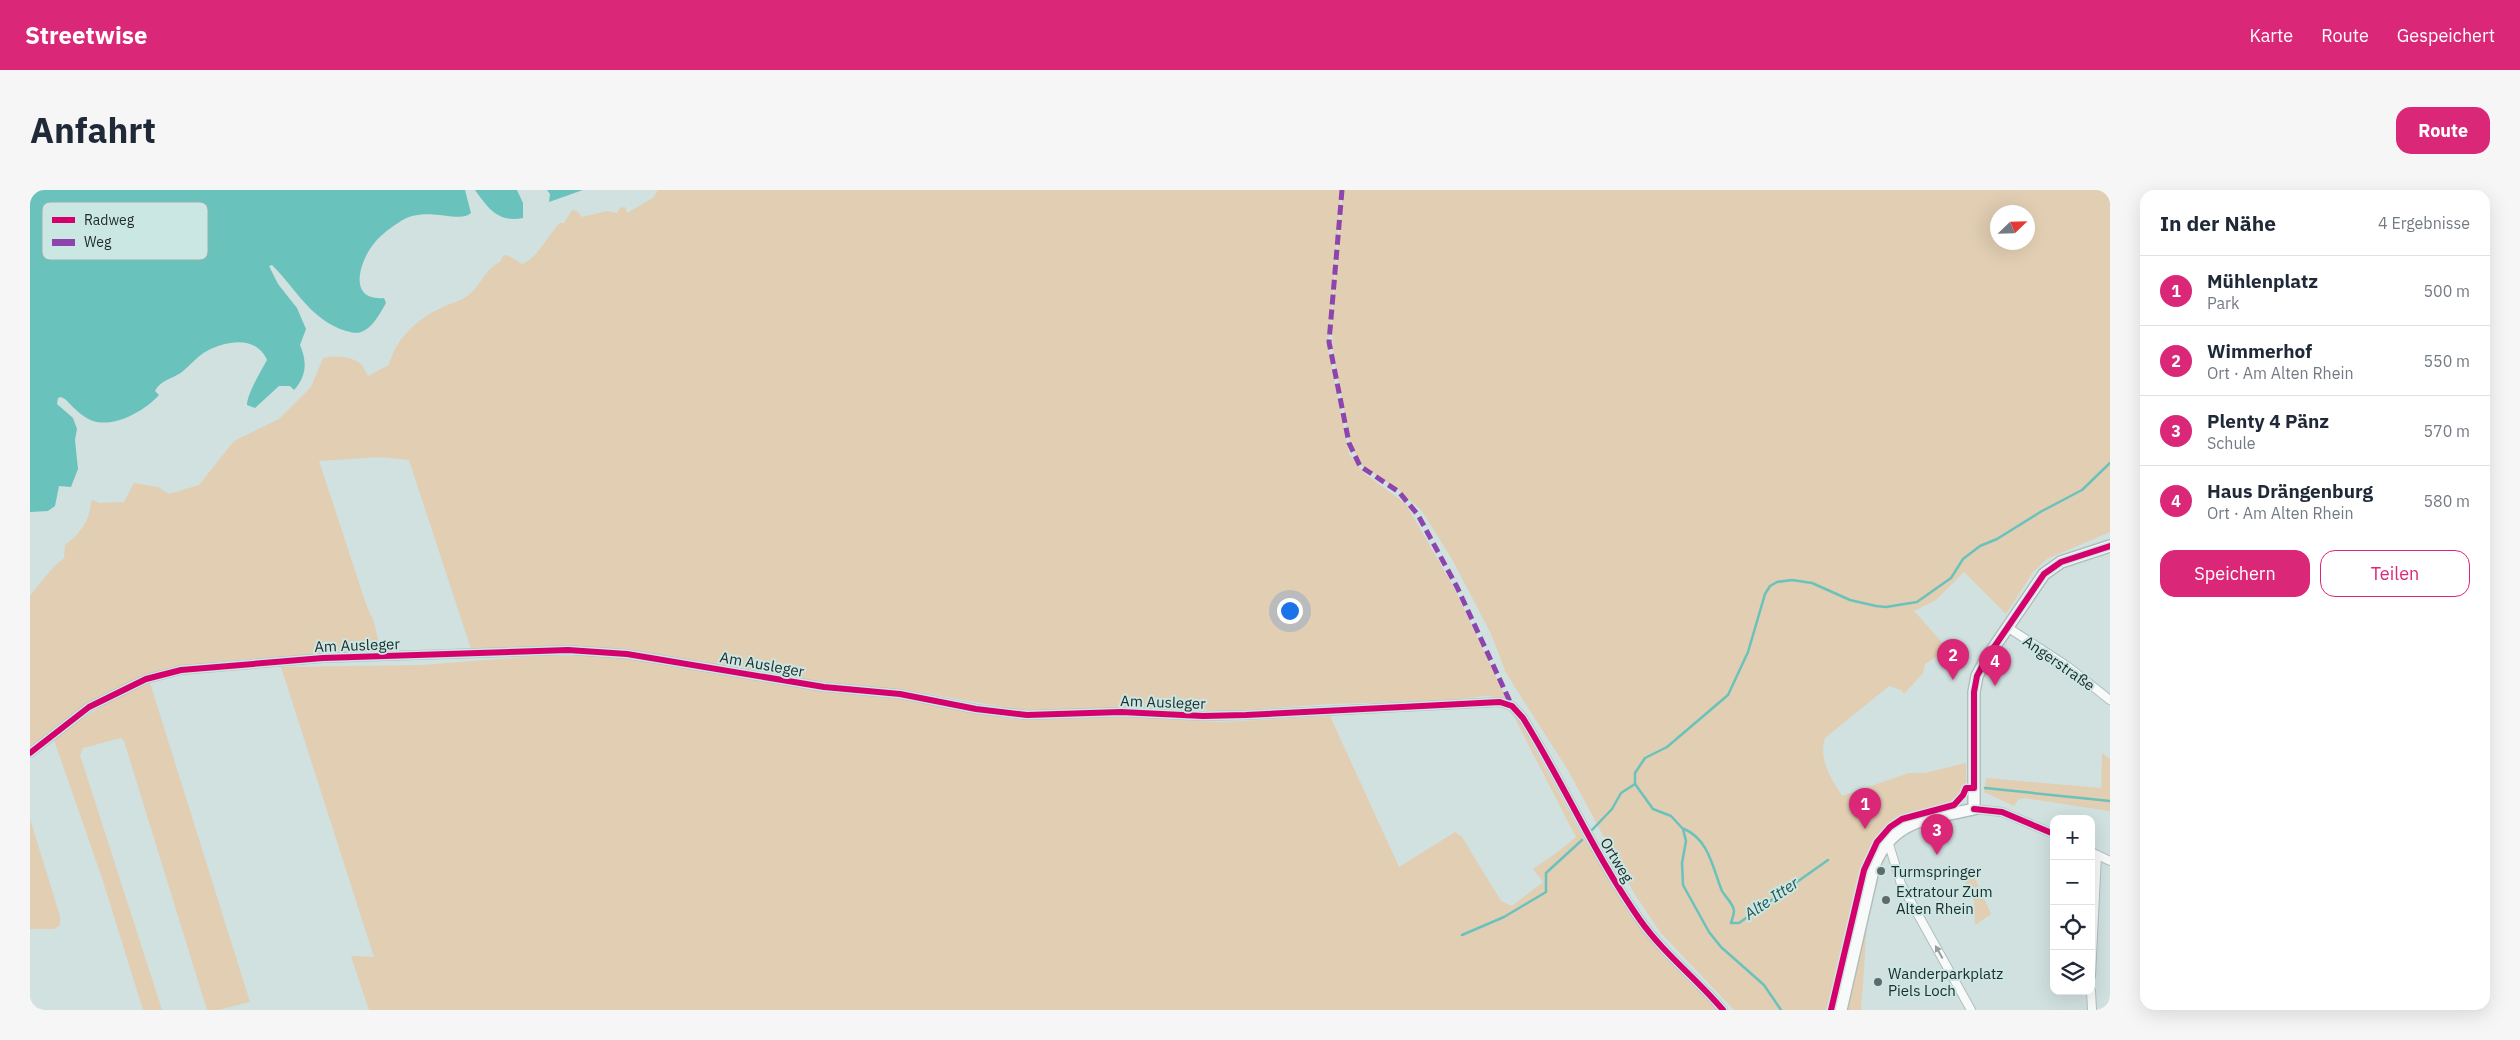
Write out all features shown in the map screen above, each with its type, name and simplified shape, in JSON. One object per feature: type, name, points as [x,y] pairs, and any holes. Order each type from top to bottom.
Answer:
[{"type":"street","points":[[1974,809],[1975,683],[1982,667],[2038,581],[2049,570],[2066,560],[2110,546]]},
{"type":"street","name":"Angerstraße","points":[[2007,627],[2068,666],[2110,700]]},
{"type":"street","name":"Am Ausleger","points":[[30,753],[89,707],[146,679],[181,670],[323,658],[568,650],[627,654],[824,687],[900,694],[976,709],[1027,715],[1121,712],[1203,716],[1246,715],[1436,706],[1487,701],[1500,702],[1512,706]]},
{"type":"street","name":"Ortweg","points":[[1512,706],[1527,725],[1575,813],[1639,919],[1667,955],[1723,1010]]},
{"type":"street","points":[[1841,1010],[1874,866],[1888,841],[1911,824],[1974,809],[2002,812],[2050,832]]},
{"type":"street","points":[[1888,841],[1901,884],[1971,1010]]},
{"type":"street","points":[[2095,854],[2110,861]]},
{"type":"street","points":[[2092,950],[2094,860]]},
{"type":"street","points":[[2091,995],[2092,1010]]},
{"type":"shaded area","points":[[658,190],[1341,190],[1329,338],[1326,338],[1349,454],[1364,473],[1406,504],[1454,588],[1506,698],[1487,696],[1437,701],[1329,704],[1230,711],[1123,708],[1026,711],[923,693],[777,676],[628,649],[568,646],[471,649],[409,460],[379,457],[319,461],[366,604],[374,622],[381,653],[237,660],[191,664],[158,671],[131,682],[85,707],[30,750],[30,596],[50,571],[64,558],[65,545],[83,526],[89,515],[93,500],[100,503],[124,502],[134,483],[158,487],[169,494],[199,485],[234,441],[279,419],[311,387],[323,358],[338,357],[354,360],[362,365],[368,376],[389,365],[397,346],[409,330],[425,317],[468,295],[491,268],[500,262],[503,256],[507,255],[522,264],[533,257],[555,228],[560,223],[564,223],[572,210],[577,211],[582,217],[607,211],[617,213],[620,208],[625,207],[627,213],[653,198]]},
{"type":"shaded area","points":[[1343,190],[2110,190],[2110,532],[2047,559],[2033,572],[2006,614],[1964,572],[1936,600],[1914,611],[1948,649],[1925,664],[1923,673],[1904,694],[1901,690],[1889,686],[1825,738],[1823,746],[1824,761],[1830,776],[1842,796],[1909,773],[1925,773],[1966,763],[1965,787],[1959,798],[1951,804],[1903,819],[1891,825],[1882,833],[1870,851],[1854,894],[1839,966],[1826,1010],[1734,1010],[1660,932],[1634,893],[1569,772],[1506,673],[1491,634],[1453,561],[1422,511],[1400,491],[1361,465],[1350,443],[1332,348],[1333,328],[1331,329]]},
{"type":"shaded area","points":[[537,656],[627,658],[825,692],[900,699],[1005,718],[1027,720],[1121,717],[1221,722],[1330,716],[1399,867],[1455,832],[1462,837],[1501,901],[1512,906],[1543,882],[1533,869],[1576,837],[1511,711],[1520,722],[1580,832],[1635,921],[1665,958],[1718,1010],[369,1010],[351,956],[374,957],[281,667],[422,665]]},
{"type":"shaded area","points":[[150,683],[250,1002],[218,1010],[207,1010],[124,741],[121,738],[83,748],[80,755],[162,1010],[143,1010],[103,881],[53,737],[112,700]]},
{"type":"shaded area","points":[[2102,753],[2110,759],[2110,811],[2024,798],[2018,800],[2014,806],[1984,792],[1986,778],[2101,788]]},
{"type":"shaded area","points":[[30,819],[60,916],[60,925],[54,929],[30,929]]},
{"type":"shaded area","points":[[1973,874],[1991,914],[1975,925],[1974,901],[1964,879]]},
{"type":"shaded area","points":[[1868,911],[1861,1010],[1845,1010]]},
{"type":"water","points":[[30,190],[465,190],[471,213],[458,217],[429,214],[408,217],[384,233],[372,246],[363,262],[360,280],[361,288],[365,294],[384,298],[386,303],[373,324],[359,333],[346,331],[323,320],[305,303],[272,265],[269,266],[278,284],[297,308],[306,329],[300,345],[305,363],[303,374],[294,390],[290,386],[279,386],[255,408],[247,405],[249,395],[267,360],[256,347],[241,342],[223,344],[203,353],[186,369],[161,384],[155,391],[159,395],[146,407],[129,417],[101,423],[93,421],[81,414],[65,399],[58,398],[57,404],[73,418],[77,429],[75,440],[78,469],[71,487],[59,486],[55,506],[48,511],[30,512]]},
{"type":"water","points":[[475,190],[517,190],[523,203],[523,218],[507,218],[494,213]]},
{"type":"water","points":[[547,190],[583,190],[549,202],[550,194]]},
{"type":"waterway","points":[[1781,1010],[1764,985],[1721,947],[1709,932],[1683,885],[1682,863],[1686,841],[1683,829],[1671,816],[1653,809],[1635,784],[1635,773],[1645,758],[1667,747],[1728,695],[1748,652],[1765,594],[1770,586],[1777,582],[1792,580],[1812,583],[1850,600],[1876,606],[1886,607],[1917,602],[1951,578],[1963,559],[1980,546],[1997,539],[2042,511],[2082,490],[2110,463]]},
{"type":"waterway","points":[[1592,830],[1612,809],[1621,793],[1635,784]]},
{"type":"waterway","name":"Alte Itter","points":[[1985,788],[2110,801]]},
{"type":"waterway","name":"Alte Itter","points":[[1684,829],[1705,847],[1722,891],[1733,908],[1734,913],[1731,923],[1739,923],[1828,860]]},
{"type":"waterway","points":[[1462,935],[1504,917],[1546,892],[1546,873],[1582,840]]},
{"type":"marked path","points":[[1342,190],[1329,342],[1349,443],[1360,466],[1399,492],[1418,515],[1457,587],[1512,706]]},
{"type":"cycle path","points":[[1831,1010],[1864,870],[1877,842],[1890,827],[1902,819],[1954,805],[1963,795],[1966,788],[1974,788],[1974,692],[1977,676],[1986,659],[2044,574],[2061,562],[2110,546]]},
{"type":"cycle path","points":[[30,753],[89,707],[146,679],[181,670],[323,658],[568,650],[627,654],[824,687],[900,694],[976,709],[1027,715],[1121,712],[1203,716],[1246,715],[1500,702],[1512,706],[1523,718],[1608,871],[1640,920],[1659,944],[1723,1010]]},
{"type":"cycle path","points":[[1974,809],[2002,812],[2050,832]]},
{"type":"place","name":"Wimmerhof","points":[[1953,680]]},
{"type":"place","name":"Haus Drängenburg","points":[[1995,686]]},
{"type":"place","name":"Mühlenplatz","points":[[1865,829]]},
{"type":"place","name":"Plenty 4 Pänz","points":[[1937,855]]},
{"type":"place","name":"Turmspringer","points":[[1881,871]]},
{"type":"place","name":"Extratour Zum Alten Rhein","points":[[1886,900]]},
{"type":"place","name":"Wanderparkplatz Piels Loch","points":[[1878,982]]}]
